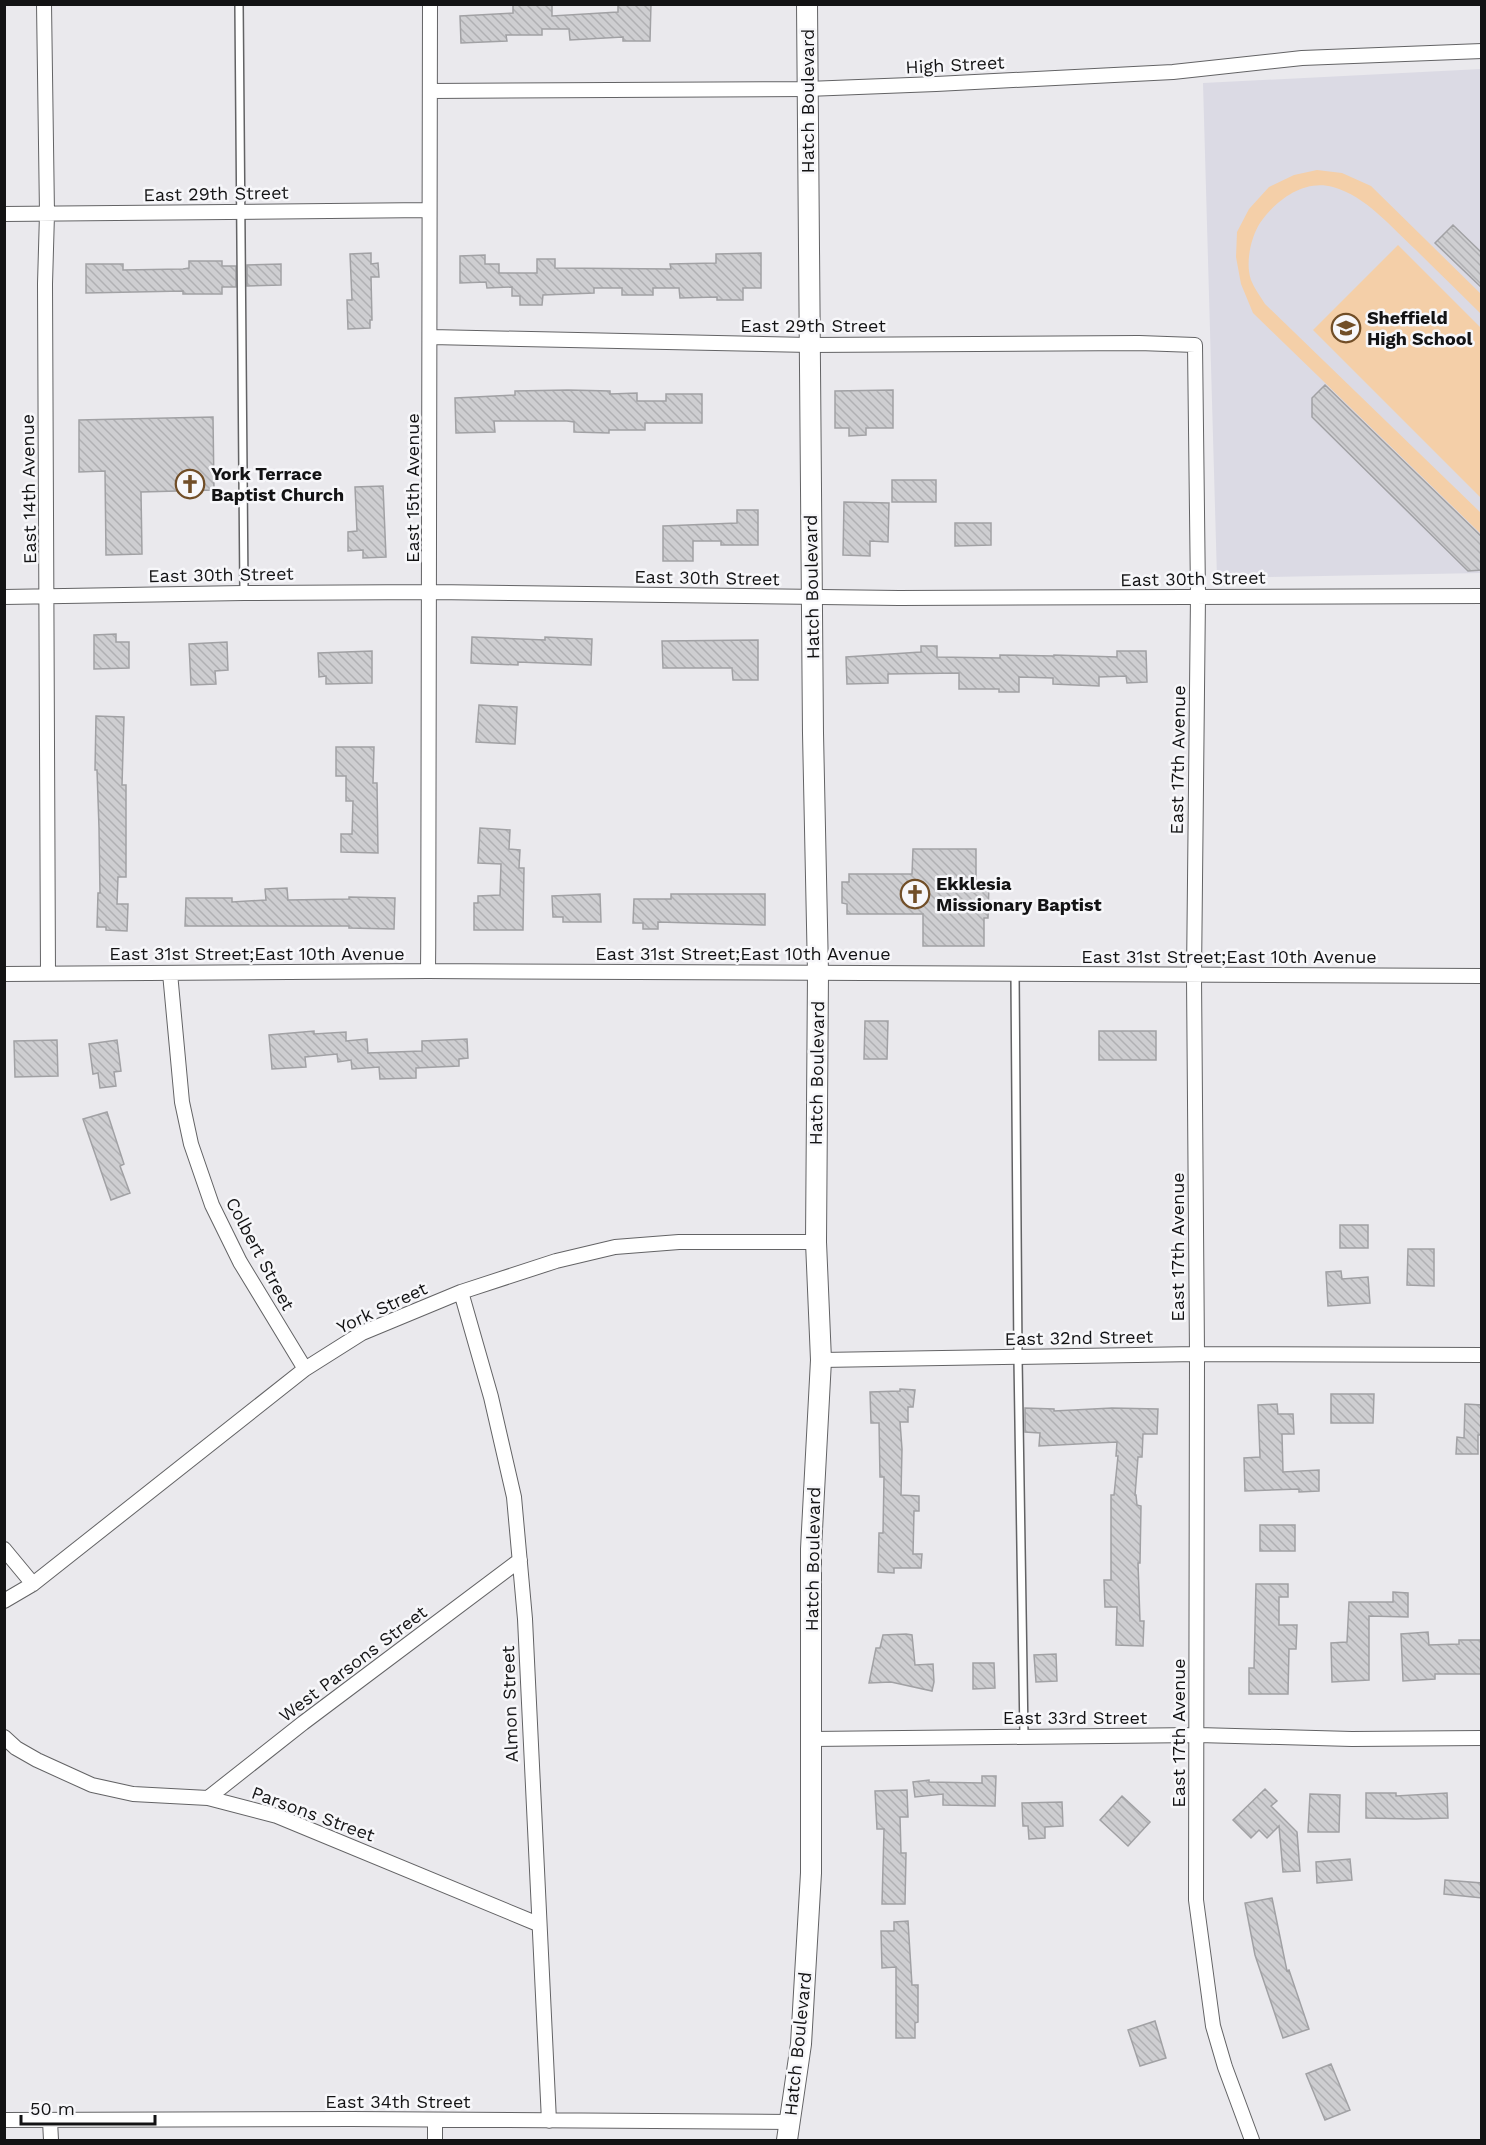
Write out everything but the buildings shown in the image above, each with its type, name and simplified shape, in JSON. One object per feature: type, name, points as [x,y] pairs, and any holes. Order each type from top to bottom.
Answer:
[{"type":"main road","name":"Hatch Boulevard","points":[[789,2131],[801,2044],[811,1873],[811,1549],[821,1360],[816,1242],[818,972],[813,733],[807,4]]},
{"type":"street","name":"East 14th Avenue","points":[[44,4],[47,214],[45,307],[48,973]]},
{"type":"street","name":"East 15th Avenue","points":[[428,971],[432,592],[430,4]]},
{"type":"street","name":"High Street","points":[[430,91],[807,89],[1173,72],[1302,58],[1482,51]]},
{"type":"street","name":"East 29th Street","points":[[4,214],[429,210]]},
{"type":"street","name":"East 29th Street","points":[[430,337],[810,345],[1139,343],[1195,345]]},
{"type":"street","name":"East 17th Avenue","points":[[1195,345],[1198,596],[1194,976],[1198,1735],[1196,1900],[1213,2025],[1225,2067],[1252,2140]]},
{"type":"street","name":"East 30th Street","points":[[4,597],[432,592],[813,598],[1482,596]]},
{"type":"street","name":"East 31st Street;East 10th Avenue","points":[[4,974],[428,971],[1482,976]]},
{"type":"street","name":"Colbert Street","points":[[170,973],[182,1102],[191,1144],[212,1205],[240,1262],[304,1369]]},
{"type":"street","name":"York Street","points":[[4,1601],[33,1584],[304,1369],[362,1333],[461,1292],[556,1261],[615,1247],[680,1242],[816,1242]]},
{"type":"street","name":"Almon Street","points":[[461,1292],[508,1464],[514,1497],[525,1619],[549,2121]]},
{"type":"street","name":"East 32nd Street","points":[[821,1360],[1197,1354],[1482,1355]]},
{"type":"street","points":[[4,1549],[33,1584]]},
{"type":"street","name":"West Parsons Street","points":[[208,1798],[303,1723],[520,1560]]},
{"type":"street","name":"East 33rd Street","points":[[812,1739],[1198,1735],[1352,1739],[1482,1738]]},
{"type":"street","name":"Parsons Street","points":[[4,1737],[16,1748],[37,1760],[92,1785],[156,1797],[208,1798],[277,1816],[538,1924]]},
{"type":"street","name":"East 34th Street","points":[[4,2120],[549,2121],[789,2131]]},
{"type":"street","points":[[435,2120],[435,2140]]},
{"type":"street","points":[[50,2121],[51,2140]]},
{"type":"lane","points":[[239,4],[244,593]]},
{"type":"lane","points":[[1015,974],[1024,1736]]},
{"type":"shaded area","name":"Sheffield High School","points":[[1481,69],[1481,573],[1217,578],[1203,83]]},
{"type":"shaded area","points":[[1317,170],[1342,173],[1371,186],[1481,294],[1481,314],[1367,205],[1345,191],[1322,185],[1301,189],[1282,199],[1260,223],[1254,235],[1249,258],[1252,283],[1265,304],[1481,513],[1481,534],[1253,313],[1241,284],[1236,257],[1237,232],[1249,209],[1269,187],[1294,175]]},
{"type":"shaded area","points":[[1398,245],[1481,328],[1481,498],[1313,330]]},
{"type":"place","name":"Sheffield High School","points":[[1346,328]]},
{"type":"place","name":"York Terrace Baptist Church","points":[[190,484]]},
{"type":"place","name":"Ekklesia Missionary Baptist","points":[[915,894]]}]
